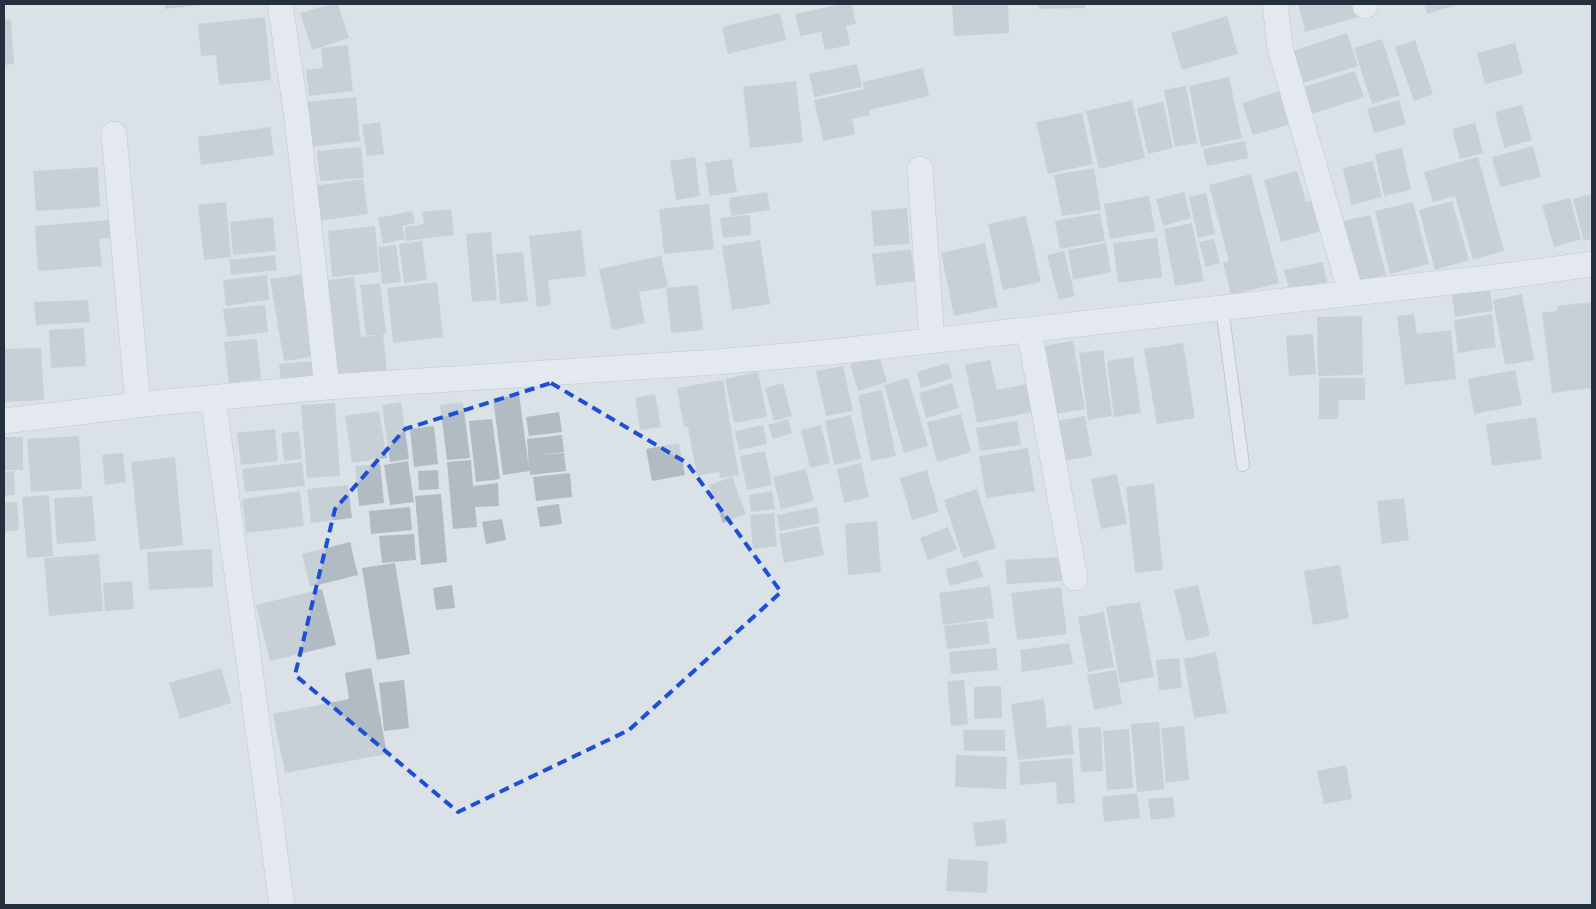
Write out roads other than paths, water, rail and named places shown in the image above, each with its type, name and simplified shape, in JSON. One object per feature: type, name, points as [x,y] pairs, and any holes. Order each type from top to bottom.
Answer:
[{"type":"street","points":[[280,4],[297,118],[326,387]]},
{"type":"street","points":[[1274,4],[1280,48],[1352,293]]},
{"type":"street","points":[[114,134],[138,405]]},
{"type":"street","points":[[920,169],[932,341]]},
{"type":"street","points":[[4,421],[138,405],[326,387],[716,362],[932,341],[1513,275],[1592,264]]},
{"type":"street","points":[[1029,330],[1075,578]]},
{"type":"street","points":[[213,398],[282,905]]},
{"type":"lane","points":[[1222,308],[1243,465]]}]
